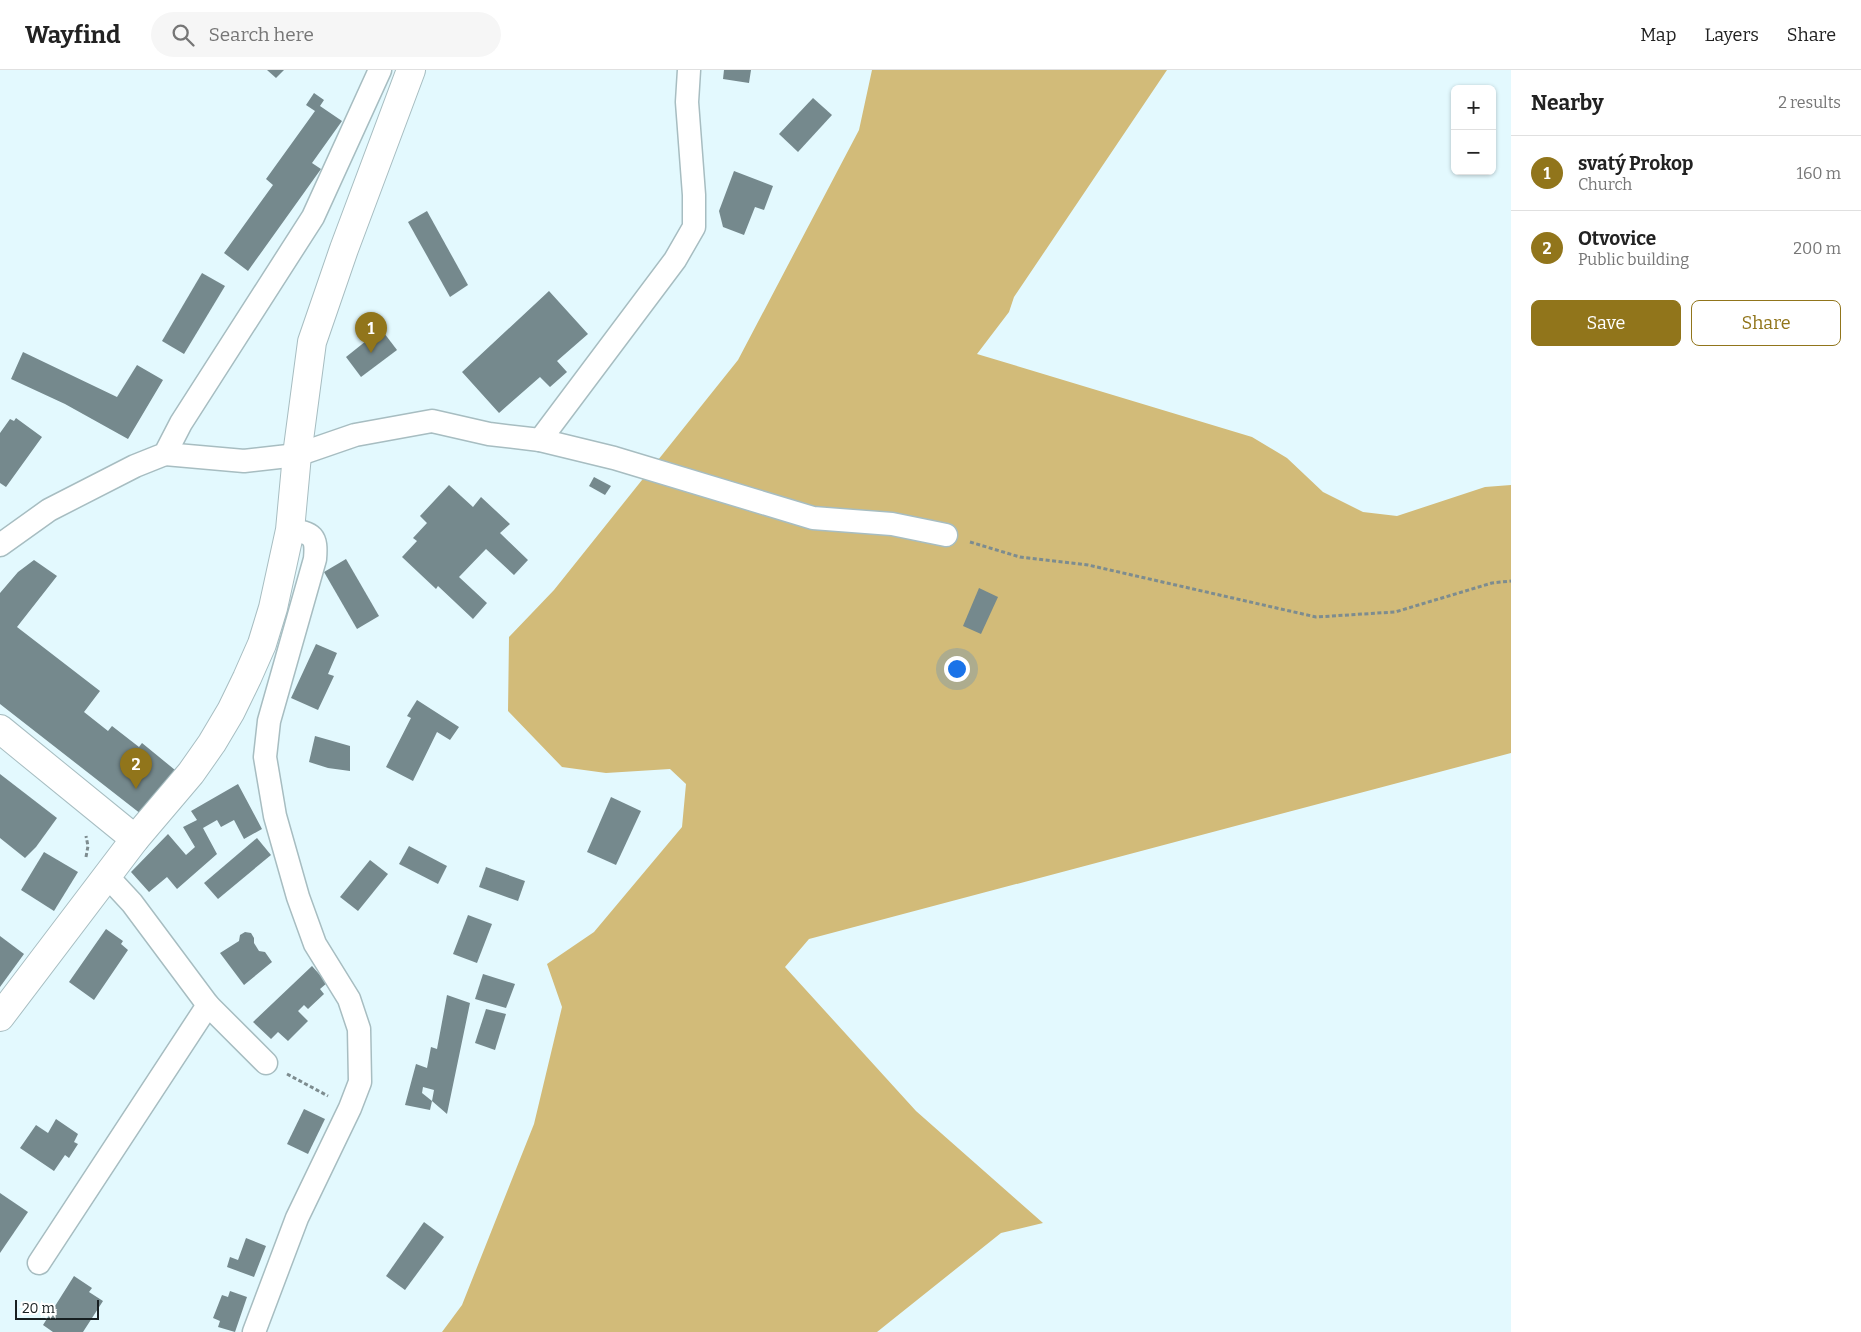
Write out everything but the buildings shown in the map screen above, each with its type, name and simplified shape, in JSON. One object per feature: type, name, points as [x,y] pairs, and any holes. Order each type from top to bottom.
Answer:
[{"type":"main road","points":[[0,1017],[135,839],[191,773],[231,711],[254,661],[273,608],[290,530],[297,455],[312,342],[344,249],[411,70]]},
{"type":"main road","points":[[0,729],[135,839]]},
{"type":"street","points":[[165,454],[181,423],[313,217],[380,70]]},
{"type":"street","points":[[540,440],[675,260],[694,227],[694,195],[687,102],[689,70]]},
{"type":"street","points":[[0,545],[49,510],[135,466],[165,454],[244,460],[297,455],[355,435],[432,421],[488,434],[540,440],[614,458],[813,518],[892,524],[946,536]]},
{"type":"street","points":[[254,1332],[298,1218],[350,1108],[360,1082],[359,1029],[350,999],[315,944],[298,897],[275,816],[265,757],[269,721],[315,559],[316,544],[313,537],[307,532],[290,530]]},
{"type":"street","points":[[107,876],[132,903],[208,1005],[266,1063]]},
{"type":"street","points":[[40,1263],[208,1005]]},
{"type":"path","points":[[946,536],[1020,557],[1088,565],[1316,617],[1395,612],[1492,583],[1511,581]]},
{"type":"path","points":[[266,1063],[350,1108]]},
{"type":"shaded area","points":[[872,70],[1167,70],[1014,297],[1009,312],[977,354],[1252,437],[1287,458],[1323,492],[1363,512],[1397,516],[1485,487],[1511,485],[1511,753],[809,939],[785,967],[916,1111],[1043,1223],[1001,1233],[877,1332],[442,1332],[462,1305],[534,1124],[562,1007],[547,964],[594,932],[682,827],[686,784],[670,769],[606,773],[562,767],[508,711],[509,637],[554,590],[738,360],[859,130]]},
{"type":"place","name":"svatý Prokop","points":[[371,353]]},
{"type":"place","name":"Otvovice","points":[[136,789]]}]
